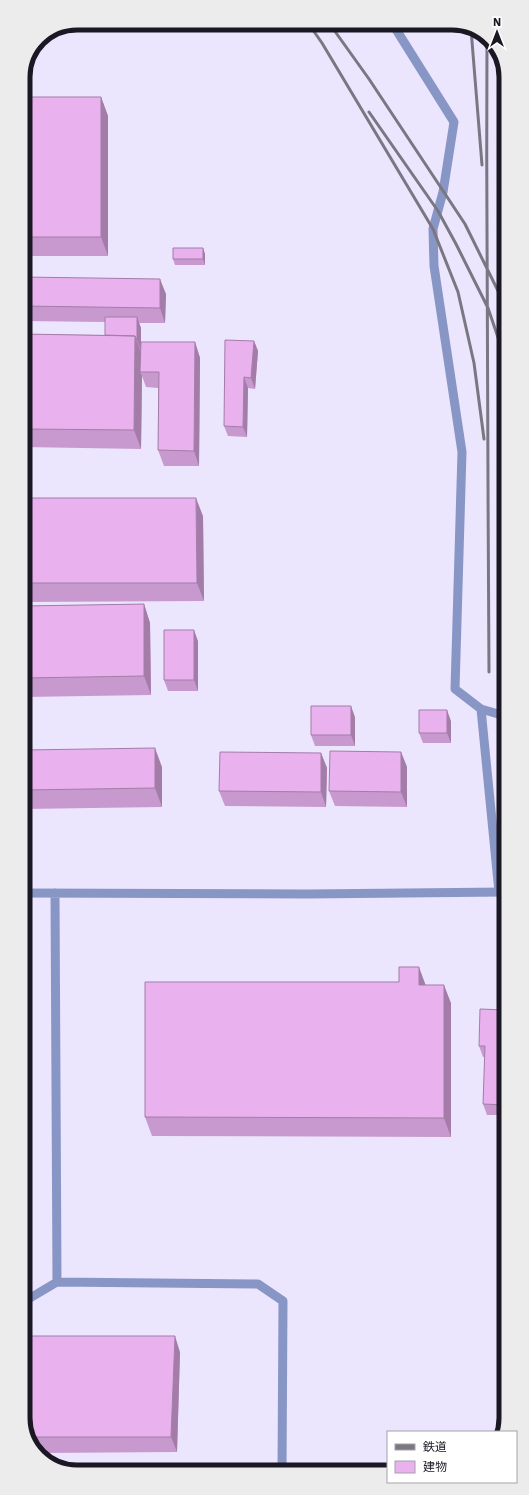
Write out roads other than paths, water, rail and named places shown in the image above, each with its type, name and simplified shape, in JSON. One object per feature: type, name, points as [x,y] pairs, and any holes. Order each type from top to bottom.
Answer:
[{"type":"lane","points":[[396,30],[454,122],[443,192],[433,229],[434,266],[462,452],[455,689],[481,709],[499,714]]},
{"type":"lane","points":[[481,709],[499,866]]},
{"type":"lane","points":[[30,893],[308,894],[499,892]]},
{"type":"lane","points":[[55,893],[57,1282]]},
{"type":"lane","points":[[30,1298],[57,1282],[258,1284],[283,1300],[282,1465]]},
{"type":"railway","points":[[313,30],[433,229],[458,292],[474,363],[484,439]]},
{"type":"railway","points":[[334,30],[369,79],[465,224],[499,293]]},
{"type":"railway","points":[[471,35],[482,165]]},
{"type":"railway","points":[[487,52],[489,672]]},
{"type":"railway","points":[[369,112],[438,211],[488,308],[499,340]]}]
